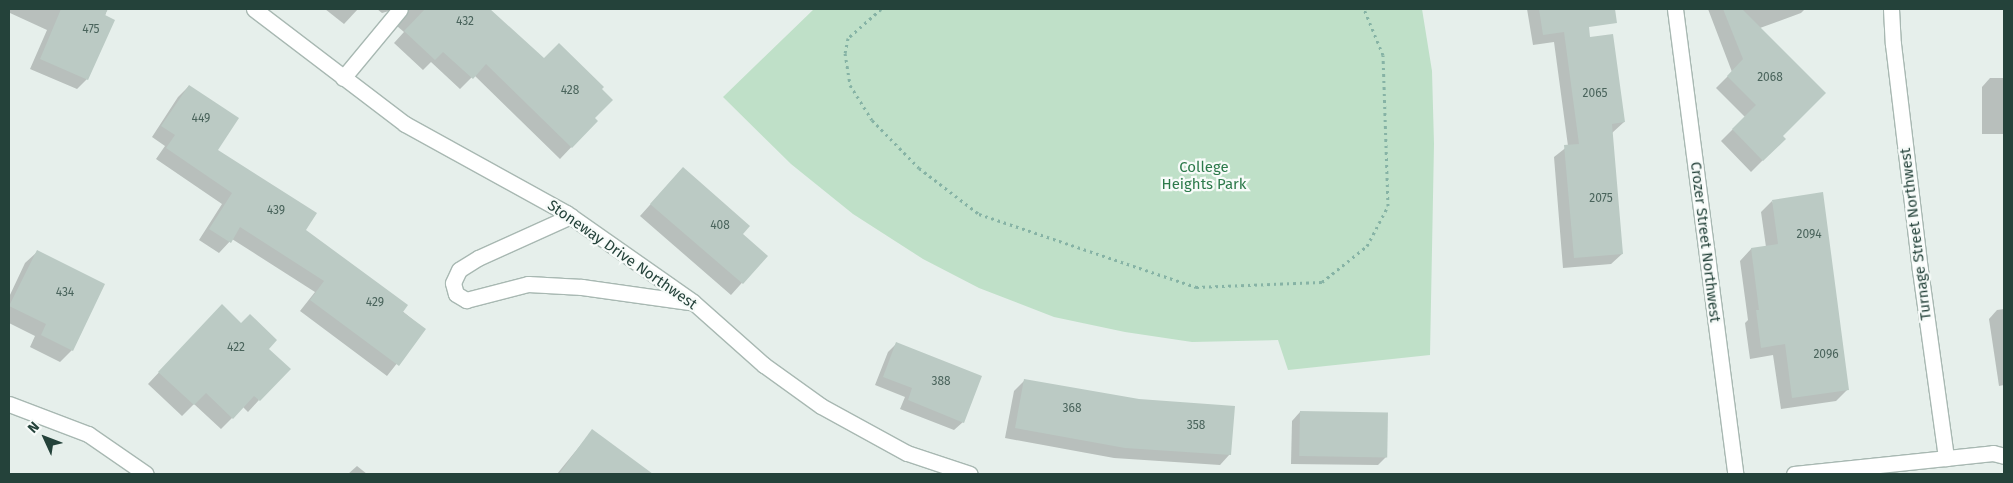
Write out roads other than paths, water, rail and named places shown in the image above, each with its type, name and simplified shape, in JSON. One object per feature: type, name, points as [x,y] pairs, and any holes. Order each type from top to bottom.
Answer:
[{"type":"street","name":"Stoneway Drive Northwest","points":[[254,9],[405,124],[571,216],[693,302],[764,365],[821,406],[907,453],[970,474]]},
{"type":"street","points":[[343,78],[400,9]]},
{"type":"street","name":"Crozer Street Northwest","points":[[1675,9],[1735,474]]},
{"type":"street","name":"Turnage Street Northwest","points":[[1891,9],[1893,44],[1920,270],[1946,458]]},
{"type":"street","points":[[571,216],[478,258],[459,270],[453,283],[456,294],[466,300],[528,284],[582,287],[693,302]]},
{"type":"street","points":[[9,404],[88,434],[146,474]]},
{"type":"street","points":[[1794,474],[1992,453],[2004,456]]},
{"type":"park label","name":"College Heights Park","points":[[1204,176]]}]
